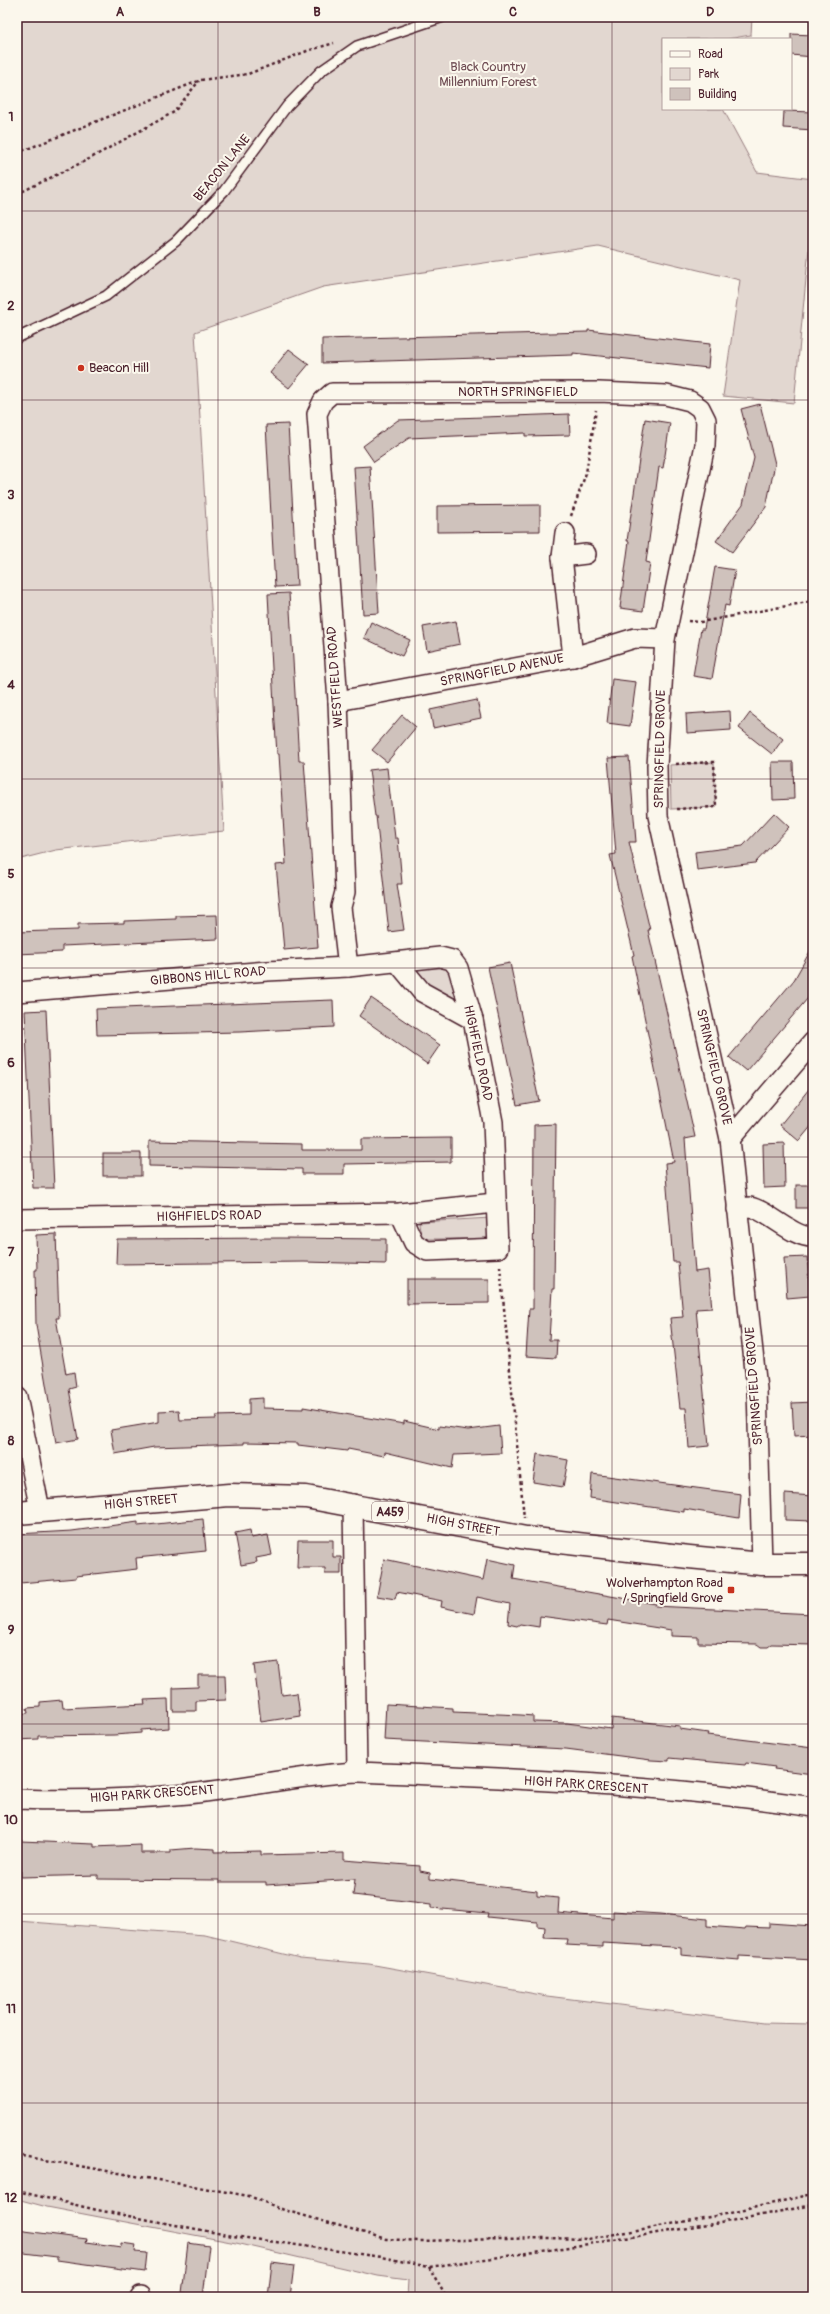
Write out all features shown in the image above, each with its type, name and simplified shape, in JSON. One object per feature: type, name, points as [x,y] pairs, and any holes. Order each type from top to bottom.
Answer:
[{"type":"main road","name":"HIGH STREET","points":[[17,1513],[229,1495],[306,1497],[353,1504],[526,1538],[762,1564],[813,1564]]},
{"type":"street","name":"NORTH SPRINGFIELD","points":[[332,393],[599,392],[666,394],[690,401],[700,408]]},
{"type":"street","name":"WESTFIELD ROAD","points":[[332,393],[323,402],[317,414],[338,701],[344,892],[341,907],[348,967]]},
{"type":"street","name":"SPRINGFIELD GROVE","points":[[700,408],[706,420],[705,445],[665,639],[657,766],[658,809],[730,1139],[757,1389],[762,1564]]},
{"type":"street","points":[[565,533],[562,557],[573,656]]},
{"type":"street","points":[[562,557],[586,554]]},
{"type":"street","name":"SPRINGFIELD AVENUE","points":[[338,701],[573,656],[635,638],[665,639]]},
{"type":"street","name":"HIGHFIELD ROAD","points":[[398,963],[440,957],[452,960],[458,968],[473,1020],[493,1122],[495,1203]]},
{"type":"street","points":[[398,963],[422,992],[473,1020]]},
{"type":"street","name":"GIBBONS HILL ROAD","points":[[17,992],[267,971],[398,963]]},
{"type":"street","points":[[730,1139],[813,1042]]},
{"type":"street","points":[[400,1213],[414,1243],[428,1251],[498,1248],[495,1203]]},
{"type":"street","name":"HIGHFIELDS ROAD","points":[[17,1219],[400,1213],[495,1203]]},
{"type":"street","points":[[737,1209],[750,1207],[789,1229],[808,1237],[813,1236]]},
{"type":"street","points":[[17,1397],[40,1510]]},
{"type":"street","points":[[353,1504],[357,1772]]},
{"type":"street","name":"HIGH PARK CRESCENT","points":[[17,1799],[42,1800],[188,1794],[327,1774],[357,1772],[574,1783],[732,1795],[813,1807]]},
{"type":"lane","name":"BEACON LANE","points":[[17,338],[106,296],[176,241],[224,191],[287,106],[321,71],[357,46],[443,17]]},
{"type":"path","points":[[17,153],[201,80],[248,74],[329,44],[349,41],[357,46]]},
{"type":"path","points":[[17,194],[89,159],[174,112],[201,80]]},
{"type":"path","points":[[565,533],[586,473],[599,392]]},
{"type":"path","points":[[668,620],[701,622],[813,601]]},
{"type":"path","points":[[657,766],[714,762],[716,807],[658,809]]},
{"type":"path","points":[[498,1248],[526,1538]]},
{"type":"path","points":[[17,2155],[249,2196],[284,2210],[386,2239],[420,2241],[545,2238],[588,2239],[726,2214],[813,2194]]},
{"type":"path","points":[[17,2191],[97,2210],[233,2236],[381,2257],[429,2267],[563,2248],[720,2223],[813,2205]]},
{"type":"path","points":[[429,2267],[446,2297]]},
{"type":"green space","name":"Black Country Millennium Forest","points":[[17,17],[752,17],[751,35],[733,38],[662,38],[662,110],[724,110],[757,172],[813,179],[813,207],[794,403],[723,396],[740,280],[598,246],[323,287],[195,332],[224,831],[56,850],[17,860]]},
{"type":"green space","points":[[714,762],[716,807],[671,809],[670,765]]},
{"type":"green space","points":[[441,962],[449,970],[458,1006],[429,991],[412,967]]},
{"type":"green space","points":[[491,1218],[492,1239],[421,1239],[419,1222]]},
{"type":"green space","points":[[17,1921],[205,1935],[300,1958],[369,1964],[547,1996],[764,2023],[813,2024],[813,2297],[407,2297],[408,2280],[378,2276],[236,2243],[47,2207],[17,2199]]},
{"type":"building","points":[[791,34],[813,35],[813,57],[792,55]]},
{"type":"building","points":[[784,111],[813,112],[813,130],[783,128]]},
{"type":"building","points":[[588,330],[710,344],[708,368],[573,353],[573,355],[322,363],[322,339],[588,332]]},
{"type":"building","points":[[289,349],[309,364],[289,388],[270,373]]},
{"type":"building","points":[[760,404],[775,464],[766,507],[732,552],[716,541],[743,504],[754,458],[741,409]]},
{"type":"building","points":[[569,414],[570,435],[525,436],[525,433],[409,438],[374,462],[363,446],[398,420]]},
{"type":"building","points":[[645,419],[670,423],[663,468],[659,467],[646,562],[650,563],[643,611],[620,608],[629,541],[627,541]]},
{"type":"building","points":[[288,424],[297,586],[275,587],[266,425]]},
{"type":"building","points":[[370,466],[379,613],[363,614],[354,467]]},
{"type":"building","points":[[540,505],[540,531],[437,532],[437,506]]},
{"type":"building","points":[[715,567],[735,570],[729,606],[725,605],[712,679],[693,676],[701,629],[704,629]]},
{"type":"building","points":[[289,593],[299,761],[304,761],[318,947],[284,950],[276,865],[286,864],[279,754],[277,754],[275,724],[268,594]]},
{"type":"building","points":[[456,621],[460,644],[427,651],[423,627]]},
{"type":"building","points":[[371,622],[410,640],[402,656],[364,638]]},
{"type":"building","points":[[612,679],[636,682],[630,726],[607,723]]},
{"type":"building","points":[[477,700],[481,718],[433,728],[430,710]]},
{"type":"building","points":[[730,711],[731,730],[687,733],[686,714]]},
{"type":"building","points":[[750,713],[783,739],[772,754],[739,728]]},
{"type":"building","points":[[402,715],[416,727],[387,762],[372,750]]},
{"type":"building","points":[[629,757],[636,842],[629,842],[650,930],[648,930],[695,1137],[685,1139],[695,1272],[708,1270],[712,1308],[696,1309],[709,1446],[689,1448],[686,1408],[680,1408],[670,1318],[683,1317],[678,1262],[673,1262],[665,1163],[674,1162],[632,956],[634,955],[610,855],[616,854],[608,758]]},
{"type":"building","points":[[772,762],[793,762],[794,799],[773,800]]},
{"type":"building","points":[[387,768],[395,838],[398,838],[402,884],[397,884],[404,930],[389,932],[376,816],[369,770]]},
{"type":"building","points":[[774,813],[789,827],[755,863],[697,870],[695,852],[743,846]]},
{"type":"building","points":[[217,915],[218,939],[62,946],[62,952],[17,954],[17,932],[78,930],[78,924],[124,923],[124,921],[176,919],[176,916]]},
{"type":"building","points":[[813,946],[813,992],[746,1071],[729,1057],[794,980]]},
{"type":"building","points":[[510,963],[539,1101],[517,1105],[488,967]]},
{"type":"building","points":[[371,998],[440,1045],[427,1064],[359,1016]]},
{"type":"building","points":[[333,1000],[334,1027],[240,1032],[97,1035],[96,1009]]},
{"type":"building","points":[[46,1010],[54,1188],[33,1188],[25,1011]]},
{"type":"building","points":[[813,1084],[813,1124],[799,1141],[780,1125]]},
{"type":"building","points":[[556,1124],[554,1289],[552,1289],[549,1340],[557,1340],[556,1358],[526,1356],[529,1309],[533,1309],[534,1125]]},
{"type":"building","points":[[451,1138],[451,1162],[344,1164],[344,1174],[302,1174],[302,1169],[149,1166],[149,1141],[302,1144],[302,1150],[361,1150],[361,1139]]},
{"type":"building","points":[[784,1143],[785,1187],[764,1188],[763,1144]]},
{"type":"building","points":[[103,1153],[141,1153],[141,1176],[103,1176]]},
{"type":"building","points":[[796,1185],[813,1185],[813,1208],[796,1208]]},
{"type":"building","points":[[56,1234],[59,1318],[56,1318],[66,1374],[74,1372],[76,1387],[69,1389],[78,1439],[56,1443],[36,1325],[35,1270],[37,1270],[36,1235]]},
{"type":"building","points":[[117,1239],[386,1239],[386,1264],[304,1262],[116,1264]]},
{"type":"building","points":[[807,1257],[810,1296],[787,1298],[784,1258]]},
{"type":"building","points":[[407,1279],[489,1279],[489,1303],[407,1304]]},
{"type":"building","points":[[263,1398],[263,1408],[303,1409],[303,1407],[404,1424],[404,1421],[439,1429],[439,1426],[468,1430],[499,1426],[501,1453],[454,1455],[452,1468],[385,1452],[384,1456],[348,1449],[347,1451],[298,1445],[298,1443],[244,1442],[244,1444],[154,1447],[115,1454],[111,1430],[159,1422],[159,1411],[179,1410],[180,1420],[216,1419],[216,1416],[249,1415],[249,1399]]},
{"type":"building","points":[[813,1402],[813,1435],[794,1436],[792,1403]]},
{"type":"building","points":[[537,1454],[568,1460],[563,1487],[533,1482]]},
{"type":"building","points":[[592,1474],[741,1494],[739,1518],[684,1509],[684,1512],[590,1498]]},
{"type":"building","points":[[785,1494],[813,1496],[813,1521],[785,1520]]},
{"type":"building","points":[[203,1519],[206,1551],[136,1558],[137,1569],[76,1576],[76,1578],[20,1583],[17,1534],[72,1531],[138,1522],[138,1526]]},
{"type":"building","points":[[250,1530],[251,1538],[268,1535],[272,1555],[256,1558],[257,1562],[241,1565],[235,1533]]},
{"type":"building","points":[[298,1540],[333,1540],[333,1557],[341,1557],[341,1574],[325,1574],[325,1568],[297,1568]]},
{"type":"building","points":[[384,1559],[483,1580],[487,1559],[515,1565],[513,1579],[656,1604],[655,1606],[813,1614],[813,1645],[772,1644],[768,1647],[761,1647],[757,1644],[698,1643],[698,1637],[671,1636],[671,1630],[608,1620],[607,1625],[540,1616],[539,1627],[520,1624],[517,1626],[508,1624],[510,1604],[477,1597],[474,1614],[441,1607],[442,1601],[397,1592],[395,1599],[377,1596]]},
{"type":"building","points":[[278,1662],[282,1695],[297,1693],[300,1716],[261,1722],[254,1665]]},
{"type":"building","points":[[198,1675],[225,1675],[226,1700],[196,1701],[196,1711],[173,1711],[173,1688],[198,1687]]},
{"type":"building","points":[[168,1699],[169,1728],[141,1730],[141,1733],[114,1735],[38,1736],[38,1739],[17,1740],[17,1714],[28,1713],[27,1708],[40,1707],[40,1702],[62,1700],[63,1708],[145,1704],[144,1700]]},
{"type":"building","points":[[386,1704],[453,1708],[453,1712],[533,1716],[533,1722],[567,1723],[611,1729],[612,1718],[680,1726],[680,1729],[708,1733],[707,1735],[813,1748],[813,1774],[774,1769],[775,1767],[746,1763],[745,1765],[669,1758],[669,1761],[651,1760],[566,1749],[384,1740]]},
{"type":"building","points":[[20,1841],[94,1844],[94,1847],[141,1845],[141,1853],[171,1853],[171,1850],[195,1848],[215,1849],[215,1852],[261,1851],[261,1855],[344,1853],[344,1860],[420,1866],[420,1871],[430,1873],[430,1879],[537,1891],[537,1896],[559,1898],[558,1913],[613,1918],[613,1911],[660,1914],[707,1919],[707,1926],[745,1929],[746,1927],[769,1928],[769,1923],[813,1926],[813,1960],[739,1956],[739,1960],[681,1955],[681,1948],[673,1947],[603,1943],[603,1947],[566,1945],[567,1939],[544,1938],[545,1927],[537,1926],[537,1922],[487,1917],[488,1913],[431,1908],[431,1904],[353,1895],[355,1879],[266,1885],[266,1882],[219,1882],[219,1880],[98,1879],[98,1875],[21,1877]]},
{"type":"building","points":[[17,2230],[87,2239],[86,2242],[121,2247],[121,2243],[136,2245],[135,2252],[147,2253],[145,2272],[57,2260],[57,2257],[17,2251]]},
{"type":"building","points":[[188,2243],[209,2246],[203,2297],[185,2297],[186,2293],[182,2293]]},
{"type":"building","points":[[272,2263],[294,2266],[290,2297],[268,2297]]},
{"type":"place","name":"Beacon Hill","points":[[81,368]]},
{"type":"place","name":"Wolverhampton Road / Springfield Grove","points":[[731,1590]]}]
